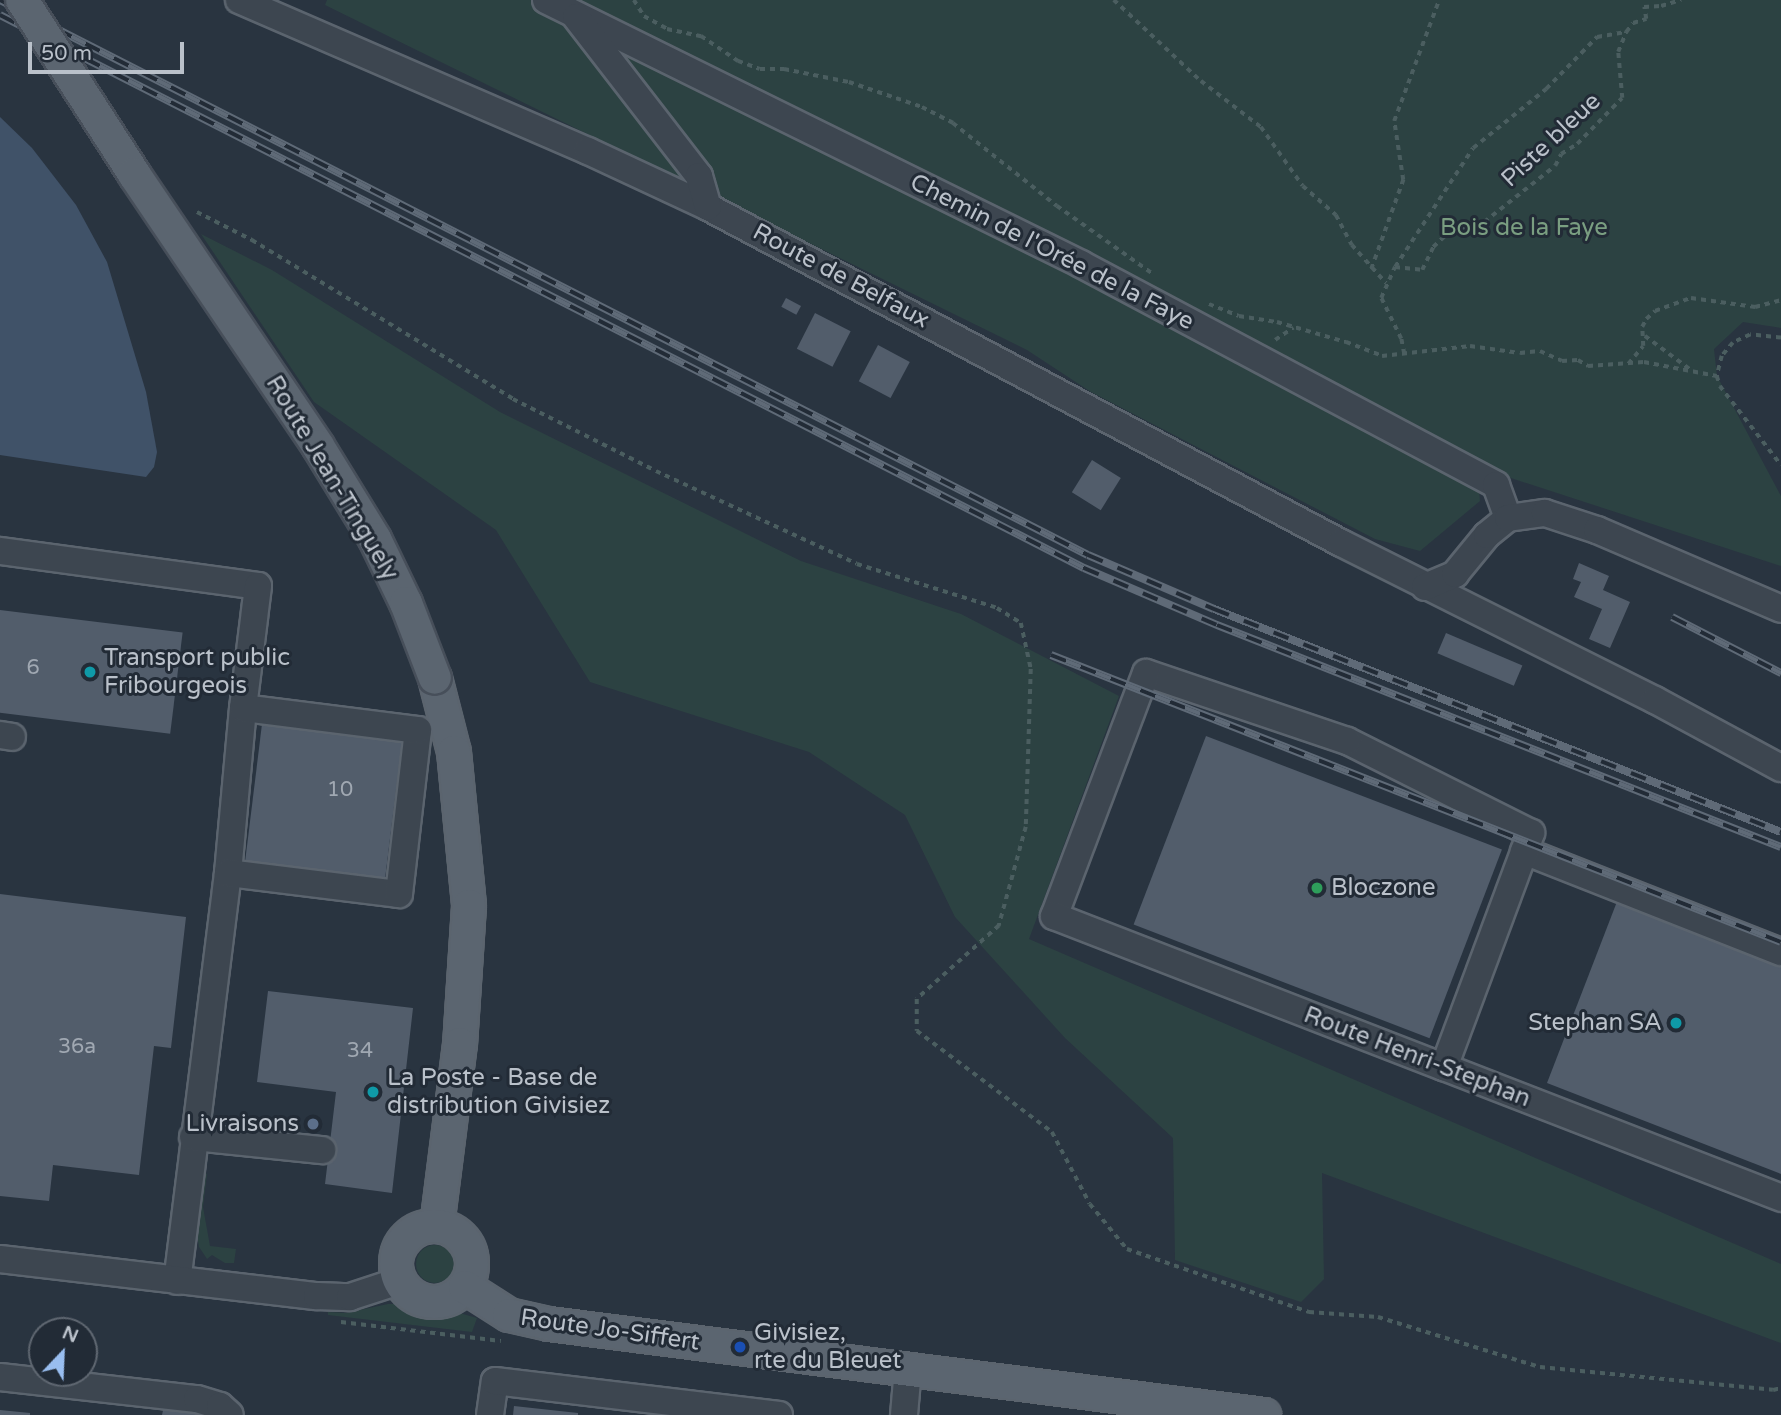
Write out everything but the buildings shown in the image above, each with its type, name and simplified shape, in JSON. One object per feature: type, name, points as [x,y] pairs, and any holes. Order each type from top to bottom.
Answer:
[{"type":"main road","name":"Route Jean-Tinguely","points":[[22,0],[134,174],[318,446],[375,539],[406,603],[435,678],[454,752],[469,906],[460,1044],[437,1226]]},
{"type":"main road","points":[[437,1226],[460,1237],[468,1248],[472,1261],[465,1287],[443,1302],[430,1303],[407,1292],[399,1281],[396,1256],[401,1244],[422,1228],[437,1226]]},
{"type":"main road","name":"Route Jo-Siffert","points":[[465,1287],[509,1315],[549,1324],[1264,1415]]},
{"type":"street","name":"Route de Belfaux","points":[[239,0],[587,151],[708,207],[1426,587],[1655,700],[1781,768]]},
{"type":"street","name":"Chemin de l'Orée de la Faye","points":[[546,0],[1081,264],[1496,485],[1508,517]]},
{"type":"street","name":"Chemin de l'Orée de la Faye","points":[[573,13],[699,176],[708,207]]},
{"type":"street","points":[[1426,587],[1455,574],[1487,535],[1508,517],[1545,513],[1597,530],[1781,609]]},
{"type":"street","points":[[0,551],[258,586],[243,708],[228,873],[177,1281]]},
{"type":"street","name":"Route Henri-Stephan","points":[[1524,851],[1531,833],[1347,741],[1146,673],[1054,916],[1781,1198]]},
{"type":"street","points":[[228,873],[399,894],[418,730],[243,708]]},
{"type":"street","points":[[1444,1068],[1524,851],[1781,951]]},
{"type":"street","points":[[193,1137],[322,1150]]},
{"type":"street","points":[[0,1259],[317,1297],[350,1297],[399,1281]]},
{"type":"street","points":[[904,1415],[908,1368]]},
{"type":"street","points":[[0,1377],[197,1399],[219,1406],[230,1415]]},
{"type":"street","points":[[490,1415],[495,1381],[735,1412],[779,1415]]},
{"type":"path","points":[[634,0],[644,16],[667,29],[701,36],[738,61],[760,69],[785,69],[849,82],[932,112],[953,123],[1057,206],[1160,278]]},
{"type":"path","points":[[1114,0],[1201,80],[1261,127],[1303,186],[1336,215],[1352,245],[1386,283]]},
{"type":"path","points":[[1371,269],[1403,180],[1394,121],[1439,0]]},
{"type":"path","name":"Piste bleue","points":[[1395,267],[1422,271],[1433,247],[1450,231],[1484,222],[1555,166],[1562,155],[1577,144],[1622,98],[1618,52],[1633,23],[1646,19],[1644,7],[1661,6],[1681,0]]},
{"type":"path","points":[[1404,354],[1381,298],[1386,283],[1473,148],[1546,89],[1597,37],[1626,32]]},
{"type":"path","points":[[197,212],[252,240],[513,399],[656,471],[857,564],[997,608],[1021,623],[1031,669],[1026,827],[999,926],[916,999],[918,1031],[1052,1132],[1090,1204],[1127,1249],[1309,1312],[1378,1317],[1540,1367],[1773,1390],[1781,1388]]},
{"type":"path","points":[[1628,365],[1643,346],[1645,336],[1642,327],[1646,319],[1655,312],[1691,298],[1755,307],[1781,300]]},
{"type":"path","points":[[1202,301],[1239,316],[1346,342],[1381,356],[1470,346],[1520,352],[1540,351],[1562,360],[1578,360],[1587,366],[1644,362],[1717,376]]},
{"type":"path","points":[[1270,342],[1293,328]]},
{"type":"path","points":[[1781,338],[1750,335],[1733,343],[1722,356],[1717,376],[1720,386],[1781,465]]},
{"type":"path","points":[[1645,336],[1691,371]]},
{"type":"green space","name":"Bois de la Faye","points":[[327,0],[1781,0],[1781,328],[1743,322],[1714,349],[1717,376],[1781,496],[1781,566],[1511,478],[1476,458],[1480,501],[1420,551],[1375,539],[1091,392],[1027,350],[325,5]]},
{"type":"green space","points":[[201,234],[272,270],[500,412],[801,561],[961,614],[1119,696],[1029,939],[1781,1264],[1781,1343],[1322,1173],[1324,1279],[1301,1302],[1175,1260],[1173,1138],[1065,1038],[955,917],[905,815],[809,752],[590,682],[496,530],[314,402]]},
{"type":"green space","points":[[202,1171],[207,1174],[203,1207],[210,1246],[236,1249],[234,1263],[225,1263],[212,1255],[207,1259],[199,1247],[196,1228]]},
{"type":"green space","points":[[435,1245],[448,1251],[454,1264],[448,1277],[435,1283],[422,1277],[416,1264],[422,1251]]},
{"type":"green space","points":[[401,1304],[432,1315],[456,1312],[477,1318],[472,1332],[328,1315],[328,1312],[346,1313]]},
{"type":"water","points":[[0,117],[32,148],[76,205],[107,262],[146,392],[157,452],[154,467],[146,477],[0,455]]},
{"type":"railway","points":[[0,0],[1088,555],[1214,609],[1781,832]]},
{"type":"railway","points":[[0,15],[1084,568],[1217,625],[1781,847]]},
{"type":"railway","points":[[1672,617],[1781,673]]},
{"type":"railway","points":[[1051,655],[1781,942]]},
{"type":"place","name":"Transport public Fribourgeois","points":[[90,672]]},
{"type":"place","name":"Bloczone","points":[[1317,888]]},
{"type":"place","name":"Stephan SA","points":[[1676,1023]]},
{"type":"place","name":"La Poste - Base de distribution Givisiez","points":[[373,1092]]},
{"type":"place","name":"Livraisons","points":[[313,1124]]},
{"type":"place","name":"Givisiez, rte du Bleuet","points":[[740,1347]]}]
